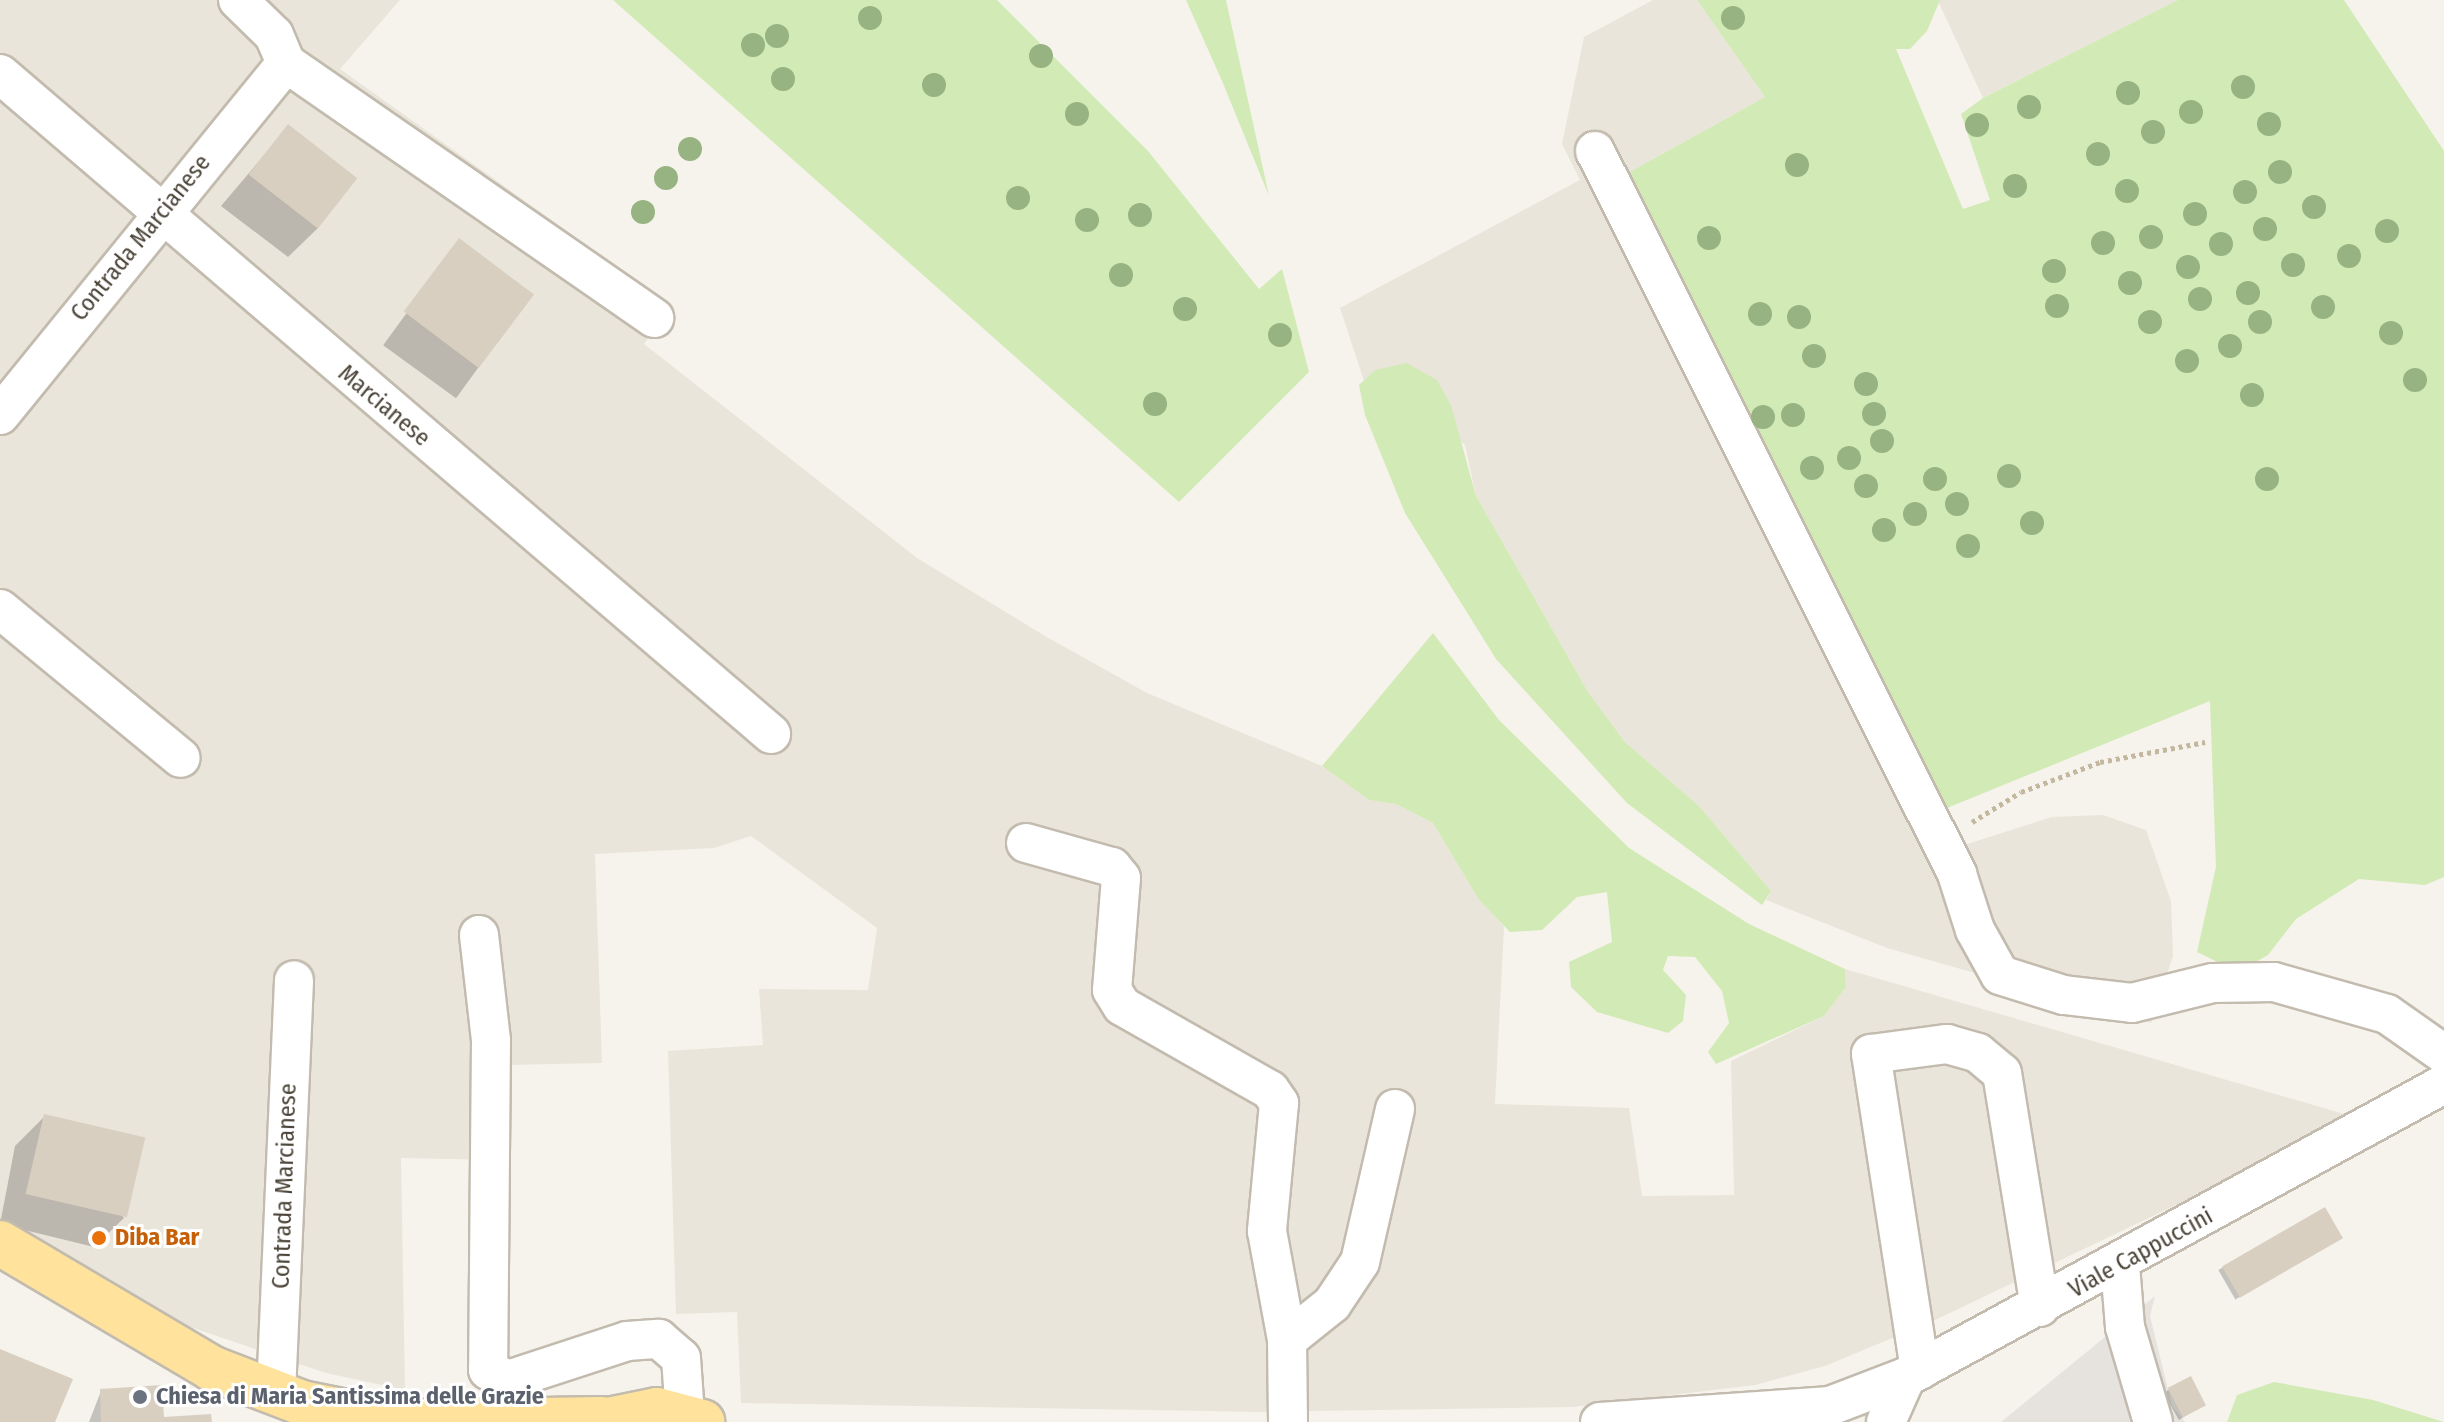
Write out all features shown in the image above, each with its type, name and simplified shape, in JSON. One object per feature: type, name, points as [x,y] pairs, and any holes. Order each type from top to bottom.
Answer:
[{"type":"main road","points":[[0,1243],[211,1368],[276,1393],[397,1422]]},
{"type":"main road","points":[[415,1422],[600,1421],[657,1410],[694,1418]]},
{"type":"street","points":[[238,0],[274,35],[286,63],[654,318]]},
{"type":"street","name":"Contrada Marcianese","points":[[0,415],[157,214],[286,63]]},
{"type":"street","name":"Marcianese","points":[[0,74],[157,214],[771,734]]},
{"type":"street","points":[[1595,151],[1940,841],[2000,975],[2064,995],[2132,1003],[2213,983],[2274,982],[2387,1014],[2444,1054]]},
{"type":"street","points":[[0,609],[181,758]]},
{"type":"street","points":[[1026,843],[1112,867],[1121,878],[1112,990],[1122,1006],[1270,1090],[1279,1103],[1267,1231],[1287,1340],[1288,1422]]},
{"type":"street","points":[[479,935],[491,1040],[488,1370],[508,1380],[627,1341],[659,1339],[681,1358],[694,1418]]},
{"type":"street","name":"Contrada Marcianese","points":[[276,1393],[294,980]]},
{"type":"street","points":[[1886,1422],[1913,1373],[1871,1054],[1947,1044],[1978,1053],[2002,1073],[2040,1307]]},
{"type":"street","name":"Viale Cappuccini","points":[[1600,1422],[1833,1417],[2120,1265],[2444,1084]]},
{"type":"street","points":[[1287,1340],[1332,1304],[1360,1262],[1395,1109]]},
{"type":"street","points":[[2120,1265],[2125,1327],[2153,1422]]},
{"type":"path","points":[[1940,841],[2021,792],[2100,762],[2205,742]]},
{"type":"shaded area","points":[[0,0],[400,0],[340,69],[672,306],[644,344],[917,558],[1045,636],[1147,693],[1322,766],[1369,800],[1396,804],[1433,823],[1479,900],[1504,926],[1495,1104],[1629,1108],[1642,1196],[1734,1195],[1731,1061],[1824,1016],[1846,987],[1845,969],[2358,1118],[1931,1322],[1825,1366],[1755,1385],[1573,1407],[1260,1412],[741,1403],[737,1312],[676,1314],[668,1051],[763,1045],[759,989],[868,990],[877,928],[751,836],[714,848],[595,854],[602,1063],[504,1065],[499,1160],[401,1158],[405,1390],[326,1373],[134,1308],[0,1220]]},
{"type":"shaded area","points":[[1653,0],[1697,0],[1765,97],[1619,178],[1961,846],[2052,817],[2103,815],[2146,830],[2171,901],[2173,956],[2151,1023],[1887,948],[1766,900],[1771,891],[1700,807],[1625,742],[1588,692],[1476,496],[1465,445],[1375,370],[1364,381],[1340,308],[1580,180],[1562,144],[1584,37]]},
{"type":"shaded area","points":[[1940,0],[2178,0],[1983,98],[1938,1]]},
{"type":"shaded area","points":[[2155,1296],[2150,1316],[2172,1406],[2185,1422],[2001,1422]]},
{"type":"green space","points":[[613,0],[997,0],[1148,151],[1259,289],[1282,269],[1309,372],[1179,502]]},
{"type":"green space","points":[[1186,0],[1226,0],[1269,196],[1222,81]]},
{"type":"green space","points":[[1697,0],[1940,0],[1927,31],[1910,49],[1896,49],[1963,209],[1990,200],[1961,114],[1983,98],[2178,0],[2344,0],[2444,151],[2444,877],[2425,885],[2359,879],[2296,919],[2268,955],[2238,972],[2197,952],[2216,867],[2210,701],[1942,810],[1619,178],[1765,97]]},
{"type":"green space","points":[[1407,363],[1437,380],[1451,405],[1476,496],[1588,692],[1625,742],[1700,807],[1771,891],[1762,905],[1627,803],[1496,659],[1405,513],[1365,415],[1359,385],[1375,370]]},
{"type":"green space","points":[[1433,633],[1499,720],[1629,848],[1749,924],[1845,969],[1846,987],[1824,1016],[1716,1064],[1708,1052],[1729,1023],[1722,991],[1695,957],[1668,956],[1663,970],[1686,995],[1683,1021],[1668,1033],[1597,1012],[1571,987],[1569,962],[1612,942],[1607,892],[1577,897],[1542,930],[1510,932],[1479,900],[1433,823],[1396,804],[1369,800],[1322,766]]},
{"type":"green space","points":[[2274,1382],[2373,1400],[2444,1422],[2227,1422],[2237,1395]]},
{"type":"building","points":[[288,124],[357,178],[318,229],[249,174]]},
{"type":"building","points":[[459,238],[534,295],[479,368],[404,311]]},
{"type":"building","points":[[44,1114],[145,1137],[127,1217],[26,1194]]},
{"type":"building","points":[[2325,1207],[2343,1238],[2240,1298],[2222,1266]]},
{"type":"building","points":[[0,1349],[73,1379],[55,1422],[0,1422]]},
{"type":"building","points":[[2191,1376],[2206,1405],[2183,1417],[2168,1388]]},
{"type":"building","name":"Chiesa di Maria Santissima delle Grazie","points":[[162,1385],[164,1417],[211,1414],[212,1422],[101,1422],[100,1389]]},
{"type":"place","name":"Diba Bar","points":[[99,1238]]},
{"type":"place","name":"Chiesa di Maria Santissima delle Grazie","points":[[140,1397]]}]
